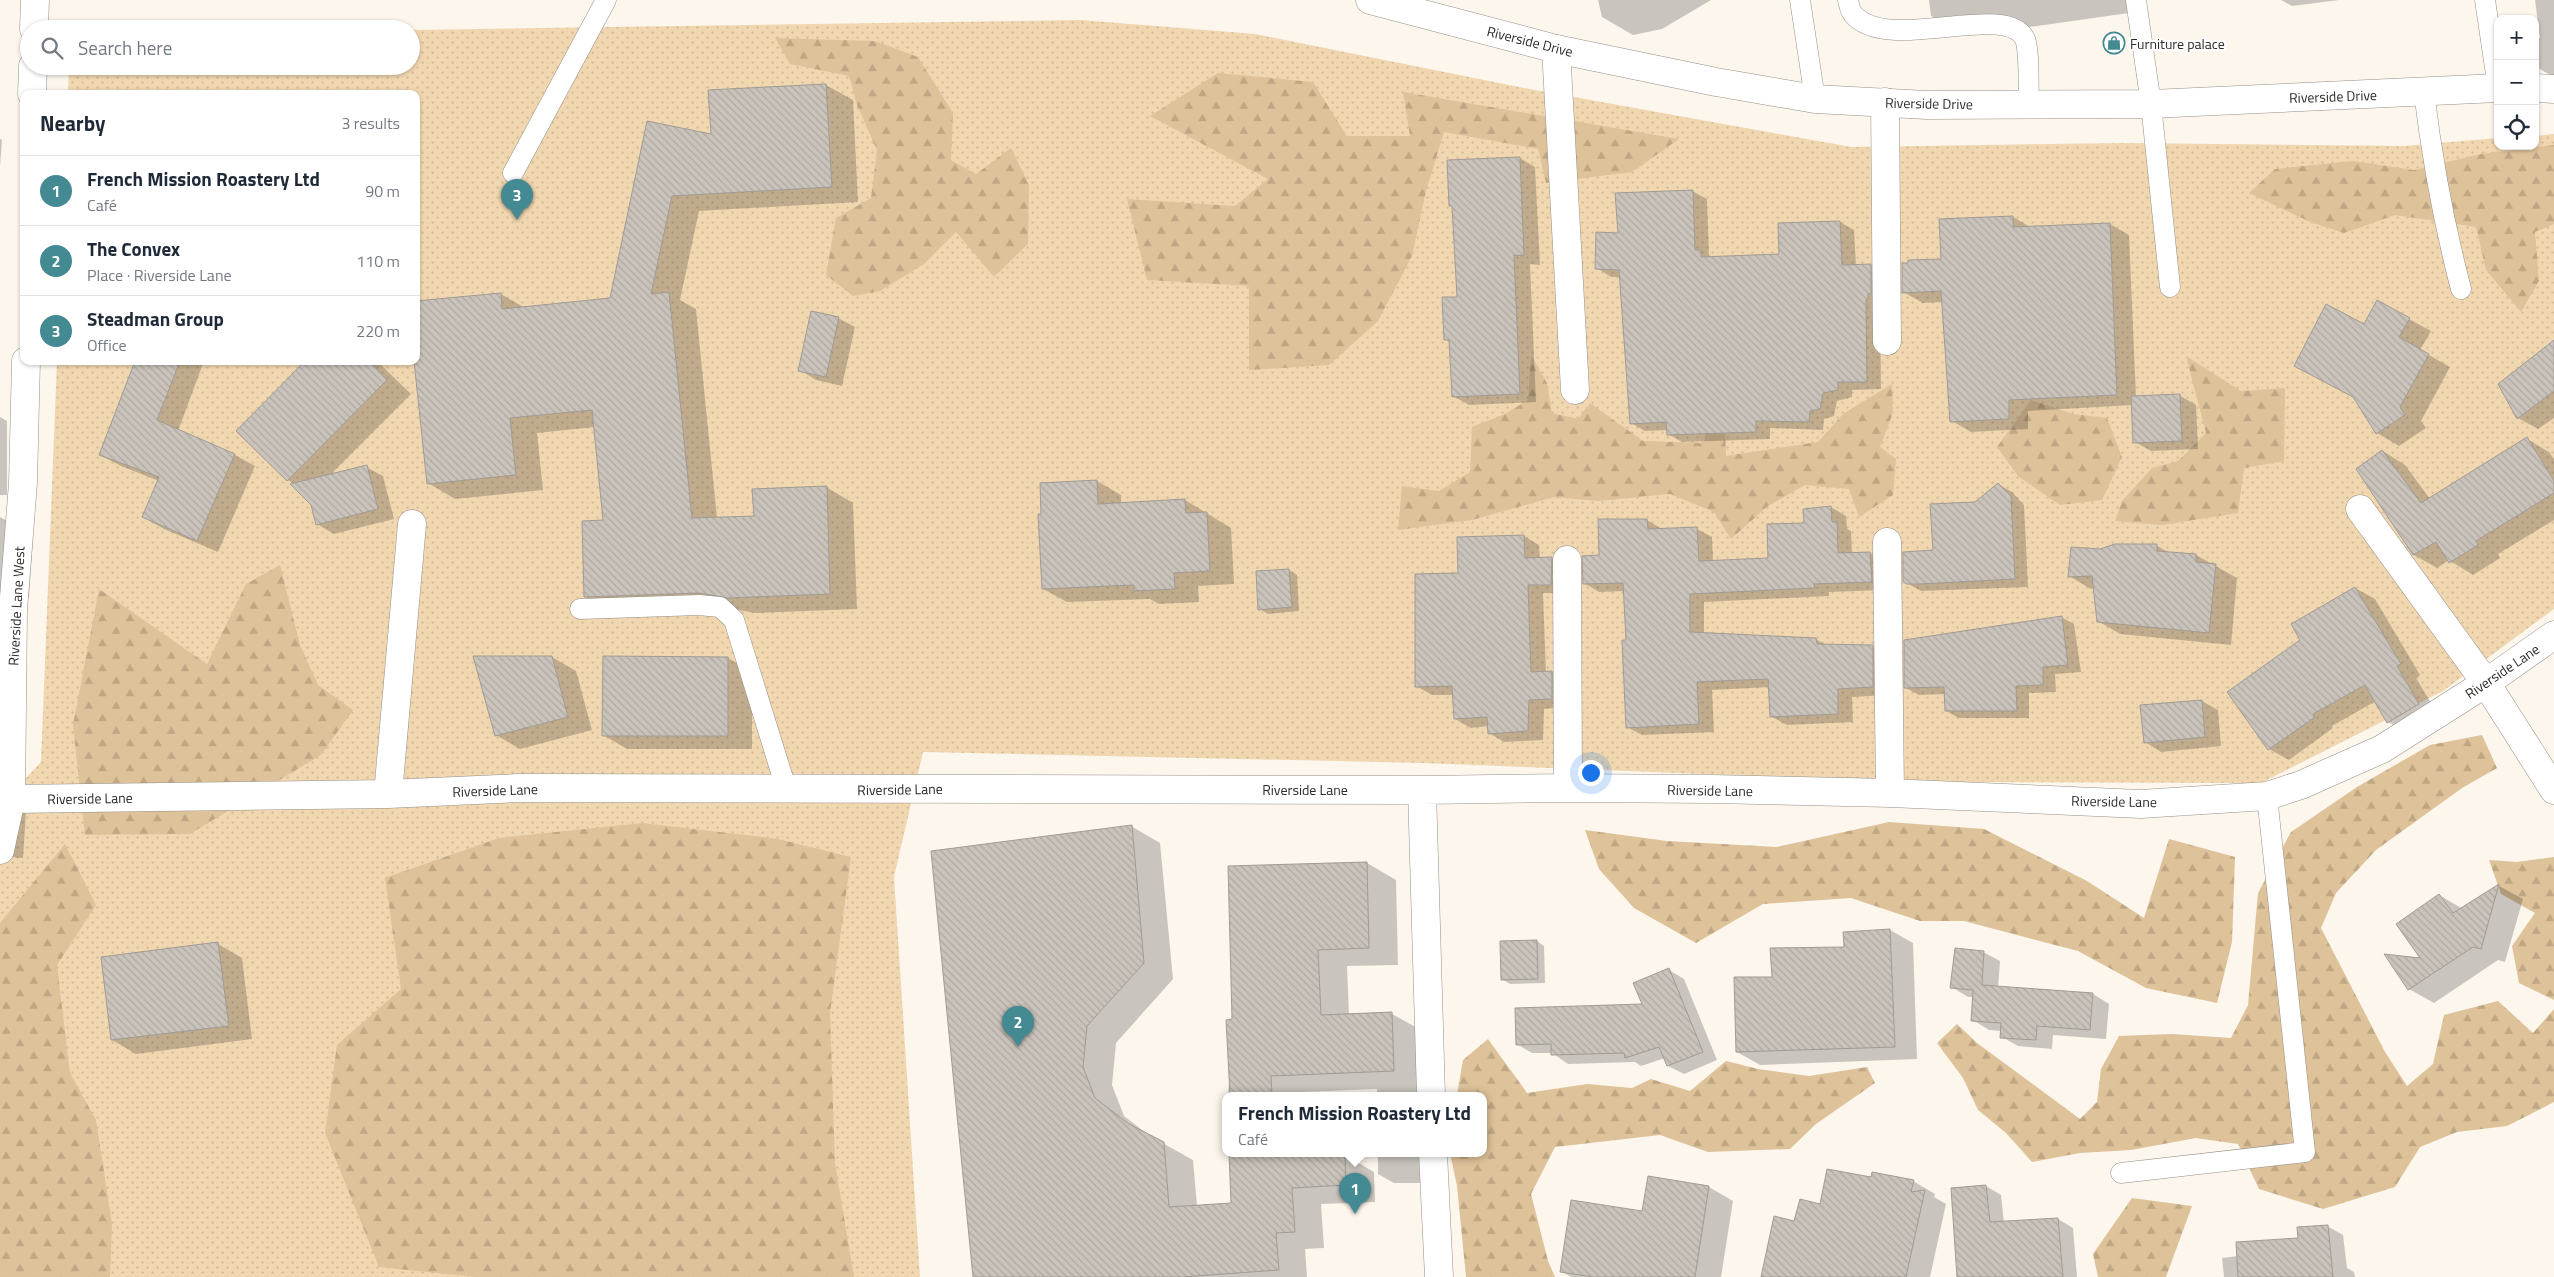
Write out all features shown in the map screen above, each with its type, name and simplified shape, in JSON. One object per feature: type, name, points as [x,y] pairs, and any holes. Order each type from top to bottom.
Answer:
[{"type":"street","points":[[34,0],[34,20]]},
{"type":"street","name":"Riverside Drive","points":[[1386,2],[1556,49],[1716,82],[1815,99],[1927,105],[2151,104],[2494,88]]},
{"type":"street","points":[[1556,49],[1575,390]]},
{"type":"street","points":[[32,90],[33,75]]},
{"type":"street","points":[[2539,88],[2554,89]]},
{"type":"street","points":[[1885,102],[1886,341]]},
{"type":"street","name":"Riverside Lane West","points":[[0,850],[11,799],[13,610],[23,483],[26,365]]},
{"type":"street","points":[[2360,509],[2486,683],[2554,790]]},
{"type":"street","points":[[388,794],[412,524]]},
{"type":"street","points":[[1887,542],[1890,793]]},
{"type":"street","points":[[1567,560],[1568,788]]},
{"type":"street","name":"Riverside Lane","points":[[11,799],[388,794],[520,788],[1422,790],[1568,788],[1890,793],[2141,804],[2267,796],[2300,785],[2382,749],[2486,683],[2554,635]]},
{"type":"street","points":[[1422,790],[1431,1092]]},
{"type":"street","points":[[1433,1157],[1439,1277]]},
{"type":"lane","points":[[513,172],[606,0]]},
{"type":"lane","points":[[1800,0],[1815,99]]},
{"type":"lane","points":[[1848,0],[1852,14],[1869,25],[1890,28],[1933,26],[1979,19],[1992,19],[2008,23],[2019,30],[2025,40],[2029,104]]},
{"type":"lane","points":[[2136,0],[2151,104],[2170,288]]},
{"type":"lane","points":[[2485,0],[2494,61]]},
{"type":"lane","points":[[2424,92],[2432,160],[2447,234],[2461,289]]},
{"type":"lane","points":[[580,609],[699,605],[720,608],[734,620],[786,788]]},
{"type":"lane","points":[[2121,1172],[2304,1152],[2267,796]]},
{"type":"shaded area","points":[[1081,20],[1255,34],[1524,88],[1851,147],[2122,143],[2405,146],[2494,138],[2494,150],[2539,150],[2539,136],[2554,134],[2554,609],[2443,691],[2261,783],[1911,782],[1424,763],[923,752],[894,877],[920,1277],[0,1277],[0,806],[41,762],[57,365],[420,365],[420,90],[68,90],[69,75],[420,75],[420,30]]},
{"type":"green space","points":[[775,38],[875,41],[918,57],[953,113],[951,160],[976,174],[1011,148],[1029,185],[1028,244],[994,277],[956,232],[924,264],[880,291],[853,296],[826,275],[836,218],[871,198],[877,150],[857,105],[849,76],[790,64]]},
{"type":"green space","points":[[1218,73],[1313,82],[1347,136],[1410,136],[1403,92],[1679,139],[1632,172],[1546,183],[1538,149],[1444,132],[1426,191],[1412,256],[1378,321],[1329,365],[1249,370],[1249,286],[1147,280],[1127,199],[1235,206],[1268,179],[1150,116]]},
{"type":"green space","points":[[2554,145],[2554,224],[2535,232],[2539,281],[2521,312],[2486,270],[2476,227],[2395,215],[2344,233],[2310,222],[2249,193],[2275,169],[2353,161],[2414,170],[2481,154],[2513,150],[2539,150],[2539,147]]},
{"type":"green space","points":[[1717,351],[1725,419],[1726,456],[1818,442],[1843,414],[1892,384],[1893,413],[1880,447],[1896,459],[1893,495],[1859,517],[1849,489],[1805,485],[1768,506],[1731,539],[1714,512],[1670,494],[1598,501],[1554,497],[1472,520],[1398,530],[1402,486],[1439,491],[1470,472],[1472,427],[1505,414],[1528,400],[1531,355],[1547,383],[1552,413],[1578,419],[1590,403],[1643,441],[1704,443]]},
{"type":"green space","points":[[2186,356],[2241,391],[2285,388],[2284,461],[2244,468],[2238,513],[2162,525],[2115,521],[2122,501],[2152,468],[2178,461],[2206,433]]},
{"type":"green space","points":[[2031,400],[2073,414],[2107,418],[2122,457],[2102,500],[2060,505],[2018,476],[1997,447]]},
{"type":"green space","points":[[280,565],[300,645],[318,685],[353,710],[321,755],[190,834],[85,835],[73,725],[99,589],[207,664],[246,584]]},
{"type":"green space","points":[[2482,735],[2497,768],[2462,788],[2376,850],[2336,893],[2321,928],[2385,1052],[2407,1086],[2433,1064],[2444,1015],[2498,1001],[2533,1033],[2554,1009],[2554,1102],[2507,1126],[2457,1132],[2420,1147],[2395,1187],[2323,1209],[2259,1189],[2238,1144],[2196,1138],[2131,1150],[2080,1153],[2032,1162],[2006,1133],[1978,1110],[1963,1078],[1937,1043],[1957,1024],[1977,1043],[2080,1119],[2097,1102],[2101,1069],[2119,1036],[2172,1034],[2231,1038],[2248,1005],[2258,893],[2291,832],[2357,787],[2430,745]]},
{"type":"green space","points":[[1889,822],[1984,829],[2087,881],[2144,918],[2169,839],[2235,857],[2232,942],[2217,1003],[2146,988],[2078,951],[1964,921],[1920,921],[1851,898],[1763,904],[1696,943],[1634,908],[1599,869],[1585,830],[1667,841],[1777,847]]},
{"type":"green space","points":[[642,823],[778,839],[851,857],[830,1013],[835,1163],[854,1277],[476,1277],[379,1267],[325,1133],[337,1045],[401,989],[385,878],[499,838]]},
{"type":"green space","points":[[65,844],[96,905],[57,965],[70,1073],[96,1120],[112,1224],[110,1277],[0,1277],[0,923]]},
{"type":"green space","points":[[2554,857],[2554,1000],[2519,983],[2512,946],[2535,913],[2501,894],[2489,860],[2517,862]]},
{"type":"green space","points":[[1488,1039],[1527,1093],[1587,1084],[1632,1088],[1651,1079],[1690,1091],[1726,1061],[1758,1069],[1809,1076],[1867,1067],[1875,1083],[1816,1124],[1790,1149],[1708,1152],[1660,1135],[1555,1147],[1531,1194],[1548,1261],[1555,1277],[1466,1277],[1457,1186],[1451,1157],[1487,1157],[1487,1092],[1458,1092],[1463,1060]]},
{"type":"green space","points":[[2132,1198],[2192,1206],[2166,1277],[2098,1277],[2093,1254]]},
{"type":"building","points":[[826,84],[832,187],[672,196],[651,294],[669,292],[692,518],[754,516],[752,489],[827,486],[830,594],[728,598],[699,593],[584,597],[582,521],[603,520],[592,410],[510,418],[516,475],[427,484],[414,365],[420,365],[420,301],[501,293],[502,309],[610,298],[647,121],[711,134],[708,90]]},
{"type":"building","points":[[1520,157],[1524,256],[1514,255],[1520,394],[1452,397],[1449,340],[1444,340],[1442,297],[1457,297],[1452,206],[1449,206],[1447,160]]},
{"type":"building","points":[[1693,190],[1695,250],[1701,250],[1701,257],[1779,254],[1778,223],[1840,221],[1842,265],[1871,264],[1871,294],[1868,294],[1868,300],[1866,300],[1867,382],[1838,382],[1838,390],[1823,393],[1820,409],[1810,411],[1809,422],[1756,421],[1756,432],[1667,435],[1666,422],[1630,424],[1619,270],[1595,269],[1596,232],[1618,233],[1615,193]]},
{"type":"building","points":[[2013,216],[2013,227],[2110,223],[2117,395],[2009,400],[2009,419],[1950,422],[1941,291],[1902,293],[1902,263],[1908,263],[1908,260],[1941,259],[1939,219]]},
{"type":"building","points":[[2377,300],[2410,318],[2399,337],[2429,354],[2400,407],[2405,415],[2376,434],[2353,397],[2294,366],[2326,304],[2364,324]]},
{"type":"building","points":[[811,311],[839,317],[826,377],[798,371]]},
{"type":"building","points":[[2554,340],[2554,391],[2517,419],[2498,384]]},
{"type":"building","points":[[133,365],[178,365],[157,420],[235,454],[197,541],[142,517],[159,477],[99,455]]},
{"type":"building","points":[[301,365],[373,365],[387,380],[287,481],[236,431]]},
{"type":"building","points":[[2180,394],[2182,441],[2133,443],[2131,396]]},
{"type":"building","points":[[2527,437],[2554,481],[2554,493],[2476,541],[2478,545],[2449,563],[2436,542],[2413,555],[2356,469],[2382,450],[2421,503]]},
{"type":"building","points":[[367,465],[378,509],[316,525],[311,505],[290,484]]},
{"type":"building","points":[[1097,480],[1098,504],[1185,499],[1186,513],[1207,512],[1210,571],[1174,573],[1175,589],[1134,591],[1134,585],[1042,589],[1038,514],[1041,514],[1040,483]]},
{"type":"building","points":[[1998,483],[2011,496],[2015,579],[1906,584],[1903,581],[1903,552],[1933,550],[1930,504],[1975,502]]},
{"type":"building","points":[[1831,506],[1832,522],[1837,521],[1838,553],[1870,552],[1872,582],[1814,584],[1815,588],[1690,594],[1690,632],[1816,638],[1817,644],[1873,645],[1873,687],[1838,689],[1838,714],[1770,717],[1768,679],[1697,682],[1699,724],[1626,728],[1622,640],[1626,640],[1623,583],[1583,584],[1582,556],[1599,555],[1598,519],[1647,519],[1648,529],[1697,527],[1699,561],[1768,558],[1767,524],[1804,523],[1803,509]]},
{"type":"building","points":[[1524,535],[1525,558],[1552,557],[1551,585],[1528,585],[1531,672],[1552,671],[1552,699],[1529,700],[1528,731],[1488,734],[1487,717],[1454,719],[1452,686],[1415,687],[1415,574],[1458,573],[1457,537]]},
{"type":"building","points":[[2115,544],[2157,544],[2157,551],[2196,554],[2196,562],[2216,564],[2209,633],[2097,622],[2092,576],[2068,577],[2071,547],[2100,549]]},
{"type":"building","points":[[1289,569],[1292,607],[1258,610],[1256,571]]},
{"type":"building","points":[[2355,587],[2401,664],[2397,666],[2419,704],[2387,723],[2365,685],[2313,714],[2315,717],[2268,750],[2227,692],[2300,640],[2291,624]]},
{"type":"building","points":[[2062,616],[2068,665],[2043,667],[2043,685],[2016,686],[2017,711],[1945,711],[1944,687],[1904,688],[1904,640]]},
{"type":"building","points":[[473,656],[552,656],[568,717],[495,736]]},
{"type":"building","points":[[603,656],[728,657],[728,736],[602,736]]},
{"type":"building","points":[[2202,700],[2205,737],[2144,743],[2140,705]]},
{"type":"building","points":[[1132,825],[1144,963],[1087,1026],[1083,1067],[1095,1098],[1129,1124],[1164,1142],[1169,1207],[1231,1203],[1229,1157],[1345,1157],[1346,1185],[1292,1188],[1295,1232],[1276,1233],[1279,1270],[1182,1277],[973,1277],[931,851]]},
{"type":"building","points":[[1367,862],[1369,948],[1318,950],[1321,1015],[1392,1012],[1394,1071],[1271,1076],[1272,1092],[1230,1092],[1226,1020],[1232,1019],[1228,866]]},
{"type":"building","points":[[2499,884],[2481,949],[2473,947],[2408,990],[2384,954],[2420,958],[2396,924],[2439,894],[2453,913]]},
{"type":"building","points":[[1890,929],[1895,1047],[1736,1052],[1734,977],[1772,977],[1770,948],[1844,947],[1843,932]]},
{"type":"building","points":[[1537,940],[1538,979],[1501,980],[1500,941]]},
{"type":"building","points":[[218,942],[229,1026],[111,1040],[101,957]]},
{"type":"building","points":[[1955,948],[1984,951],[1982,985],[2093,993],[2090,1030],[2037,1026],[2036,1040],[2000,1038],[2001,1023],[1971,1021],[1973,990],[1950,988]]},
{"type":"building","points":[[1669,968],[1703,1052],[1667,1066],[1659,1047],[1625,1058],[1624,1053],[1551,1055],[1551,1044],[1516,1045],[1515,1008],[1642,1004],[1633,983]]},
{"type":"building","points":[[1827,1169],[1871,1177],[1872,1172],[1914,1180],[1911,1192],[1925,1190],[1906,1277],[1761,1277],[1774,1216],[1794,1221],[1800,1199],[1820,1204]]},
{"type":"building","points":[[1648,1176],[1709,1186],[1695,1277],[1593,1277],[1560,1272],[1571,1200],[1642,1211]]},
{"type":"building","points":[[1986,1185],[1990,1222],[2058,1218],[2063,1277],[1957,1277],[1951,1188]]},
{"type":"building","points":[[2328,1225],[2333,1277],[2238,1277],[2236,1242],[2298,1238],[2297,1227]]},
{"type":"place","name":"Furniture palace","points":[[2114,43]]},
{"type":"place","name":"Steadman Group","points":[[517,220]]},
{"type":"place","name":"The Convex","points":[[1018,1047]]},
{"type":"place","name":"French Mission Roastery Ltd","points":[[1355,1214]]}]
